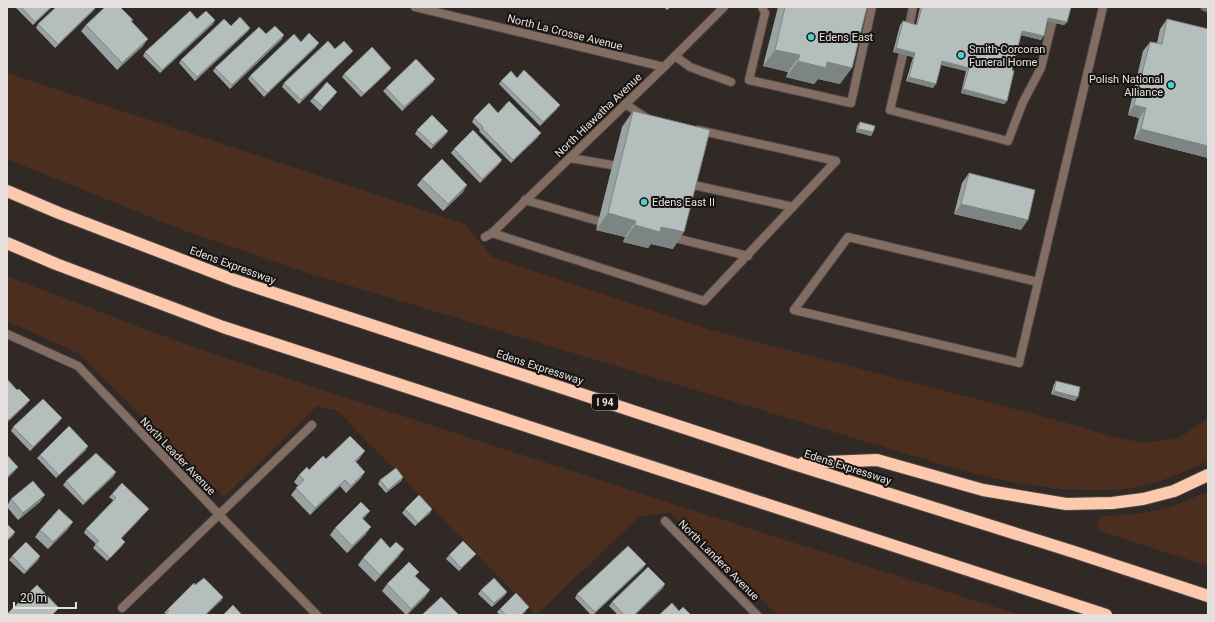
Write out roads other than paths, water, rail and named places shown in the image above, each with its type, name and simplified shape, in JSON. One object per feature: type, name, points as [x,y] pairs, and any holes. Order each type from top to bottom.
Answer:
[{"type":"highway","name":"Edens Expressway","points":[[7,191],[59,213],[234,280],[794,464],[1071,551],[1208,596]]},
{"type":"highway","points":[[7,243],[56,264],[223,327],[1106,615]]},
{"type":"highway","points":[[794,464],[877,460],[982,490],[1066,504],[1112,503],[1143,499],[1174,491],[1208,475]]},
{"type":"street","name":"North La Crosse Avenue","points":[[414,7],[664,67]]},
{"type":"street","name":"North Hiawatha Avenue","points":[[724,7],[570,158],[488,235],[704,301],[748,256]]},
{"type":"street","points":[[762,7],[765,13],[749,80],[851,103],[872,7]]},
{"type":"street","points":[[909,27],[913,7]]},
{"type":"street","points":[[1038,282],[848,237],[794,310],[1019,363],[1103,7]]},
{"type":"street","points":[[903,54],[890,110],[1008,141],[1022,102],[1041,68],[1052,23]]},
{"type":"street","points":[[675,56],[690,67],[731,82]]},
{"type":"street","points":[[625,104],[649,120]]},
{"type":"street","points":[[675,238],[748,256],[836,161],[688,128]]},
{"type":"street","points":[[570,158],[612,165]]},
{"type":"street","points":[[689,184],[793,207]]},
{"type":"street","points":[[525,200],[598,221]]},
{"type":"street","name":"North Leader Avenue","points":[[7,334],[78,366],[219,515],[318,615]]},
{"type":"street","points":[[122,608],[312,425]]},
{"type":"street","name":"North Landers Avenue","points":[[665,521],[757,615]]},
{"type":"place","name":"Edens East","points":[[811,37]]},
{"type":"place","name":"Smith-Corcoran Funeral Home","points":[[961,55]]},
{"type":"place","name":"Polish National Alliance","points":[[1171,85]]},
{"type":"place","name":"Edens East II","points":[[644,202]]}]
